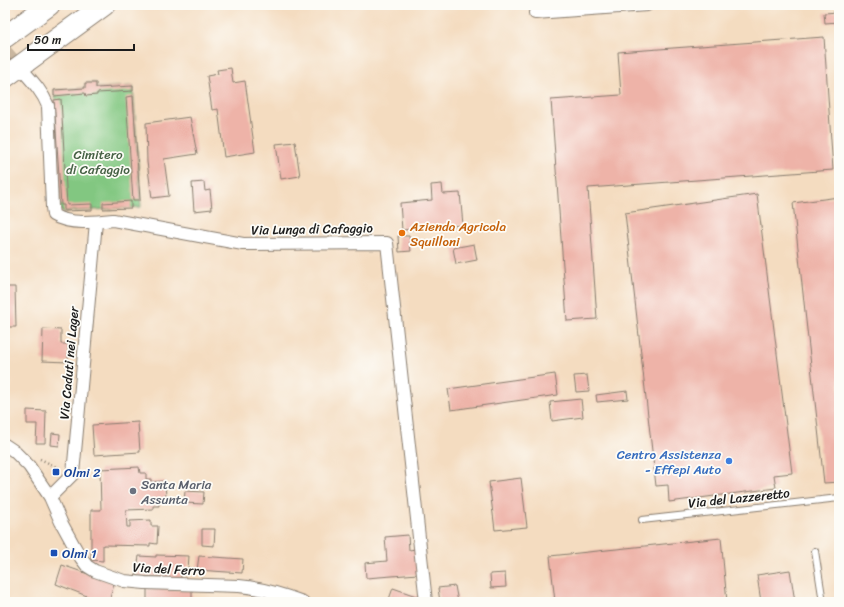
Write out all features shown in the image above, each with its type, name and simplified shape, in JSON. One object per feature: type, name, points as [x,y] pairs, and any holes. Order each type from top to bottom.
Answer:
[{"type":"highway","points":[[5,37],[49,5]]},
{"type":"highway","points":[[5,77],[104,5]]},
{"type":"street","points":[[535,13],[647,5]]},
{"type":"street","name":"Via Lunga di Cafaggio","points":[[25,73],[41,92],[48,106],[52,207],[53,215],[59,219],[66,221],[96,222],[113,220],[243,244],[387,242],[426,602]]},
{"type":"street","name":"Via Caduti nei Lager","points":[[50,497],[73,474],[96,222]]},
{"type":"street","name":"Via del Ferro","points":[[5,445],[28,466],[50,497],[81,558],[87,566],[95,571],[124,580],[145,583],[254,587],[287,595],[303,602]]},
{"type":"lane","name":"Via del Lazzeretto","points":[[642,520],[839,498]]},
{"type":"lane","points":[[815,551],[823,602]]},
{"type":"green space","name":"Cimitero di Cafaggio","points":[[85,83],[96,83],[96,88],[133,86],[141,207],[61,212],[54,90],[85,88]]},
{"type":"building","points":[[839,12],[839,22],[825,23],[824,13]]},
{"type":"building","points":[[824,37],[833,170],[588,188],[597,319],[567,321],[551,100],[621,95],[618,52]]},
{"type":"building","points":[[231,68],[233,83],[245,81],[255,152],[224,157],[218,109],[212,110],[207,76],[218,74],[217,70]]},
{"type":"building","points":[[85,83],[96,83],[96,88],[133,86],[133,91],[97,93],[97,95],[86,96],[85,93],[54,96],[54,90],[85,88]]},
{"type":"building","points":[[133,96],[140,200],[133,200],[126,97]]},
{"type":"building","points":[[61,99],[67,205],[92,204],[92,210],[64,211],[64,205],[61,205],[54,100]]},
{"type":"building","points":[[190,117],[197,154],[164,159],[169,196],[152,198],[147,162],[146,123]]},
{"type":"building","points":[[295,142],[300,176],[281,179],[276,144]]},
{"type":"building","points":[[204,182],[205,191],[210,190],[212,209],[194,211],[192,183]]},
{"type":"building","points":[[442,184],[443,194],[460,193],[463,225],[402,230],[400,203],[432,200],[431,185]]},
{"type":"building","points":[[757,194],[792,473],[774,475],[776,488],[669,502],[668,485],[656,486],[625,213]]},
{"type":"building","points":[[839,197],[839,482],[824,483],[793,203]]},
{"type":"building","points":[[131,201],[131,208],[103,209],[103,203]]},
{"type":"building","points":[[398,236],[409,236],[411,251],[399,252]]},
{"type":"building","points":[[474,244],[477,260],[456,264],[453,248]]},
{"type":"building","points":[[5,287],[15,287],[16,327],[5,327]]},
{"type":"building","points":[[43,329],[61,330],[61,344],[68,344],[68,362],[42,361]]},
{"type":"building","points":[[555,374],[558,395],[451,410],[448,389]]},
{"type":"building","points":[[587,375],[589,391],[576,392],[574,376]]},
{"type":"building","points":[[627,391],[628,399],[597,402],[596,395]]},
{"type":"building","points":[[581,399],[583,417],[552,421],[550,402]]},
{"type":"building","points":[[27,410],[46,411],[45,443],[36,443],[37,424],[27,424]]},
{"type":"building","points":[[138,422],[140,452],[94,455],[92,425]]},
{"type":"building","points":[[52,433],[60,434],[59,446],[51,445]]},
{"type":"building","points":[[139,467],[140,473],[146,473],[146,479],[151,479],[151,482],[165,481],[166,498],[158,498],[159,506],[153,506],[153,509],[126,510],[127,527],[130,527],[130,521],[151,520],[151,526],[158,526],[157,544],[150,543],[150,546],[103,545],[103,561],[91,560],[91,510],[101,510],[100,469]]},
{"type":"building","points":[[521,478],[527,527],[495,530],[489,482]]},
{"type":"building","points":[[185,491],[204,492],[203,504],[184,503]]},
{"type":"building","points":[[202,529],[215,529],[214,546],[202,545]]},
{"type":"building","points":[[408,535],[409,550],[416,549],[418,574],[366,578],[365,563],[387,561],[385,537]]},
{"type":"building","points":[[721,538],[727,602],[555,602],[550,556]]},
{"type":"building","points":[[156,555],[189,556],[188,569],[181,569],[181,578],[136,576],[139,556],[156,557]]},
{"type":"building","points":[[199,556],[243,559],[242,573],[197,570]]},
{"type":"building","points":[[62,565],[114,583],[109,602],[91,602],[92,598],[56,584]]},
{"type":"building","points":[[790,570],[795,602],[761,602],[757,575]]},
{"type":"building","points":[[505,573],[506,587],[491,588],[490,574]]},
{"type":"building","points":[[455,586],[458,602],[440,602],[438,588]]},
{"type":"building","points":[[393,588],[419,597],[417,602],[388,602]]},
{"type":"building","points":[[147,589],[192,590],[192,602],[147,602]]},
{"type":"tunnel","points":[[5,50],[23,70]]},
{"type":"place","name":"Azienda Agricola Squilloni","points":[[402,233]]},
{"type":"place","name":"Centro Assistenza - Effepi Auto","points":[[729,461]]},
{"type":"place","name":"Olmi 2","points":[[56,472]]},
{"type":"place","name":"Santa Maria Assunta","points":[[133,491]]},
{"type":"place","name":"Olmi 1","points":[[54,553]]}]
